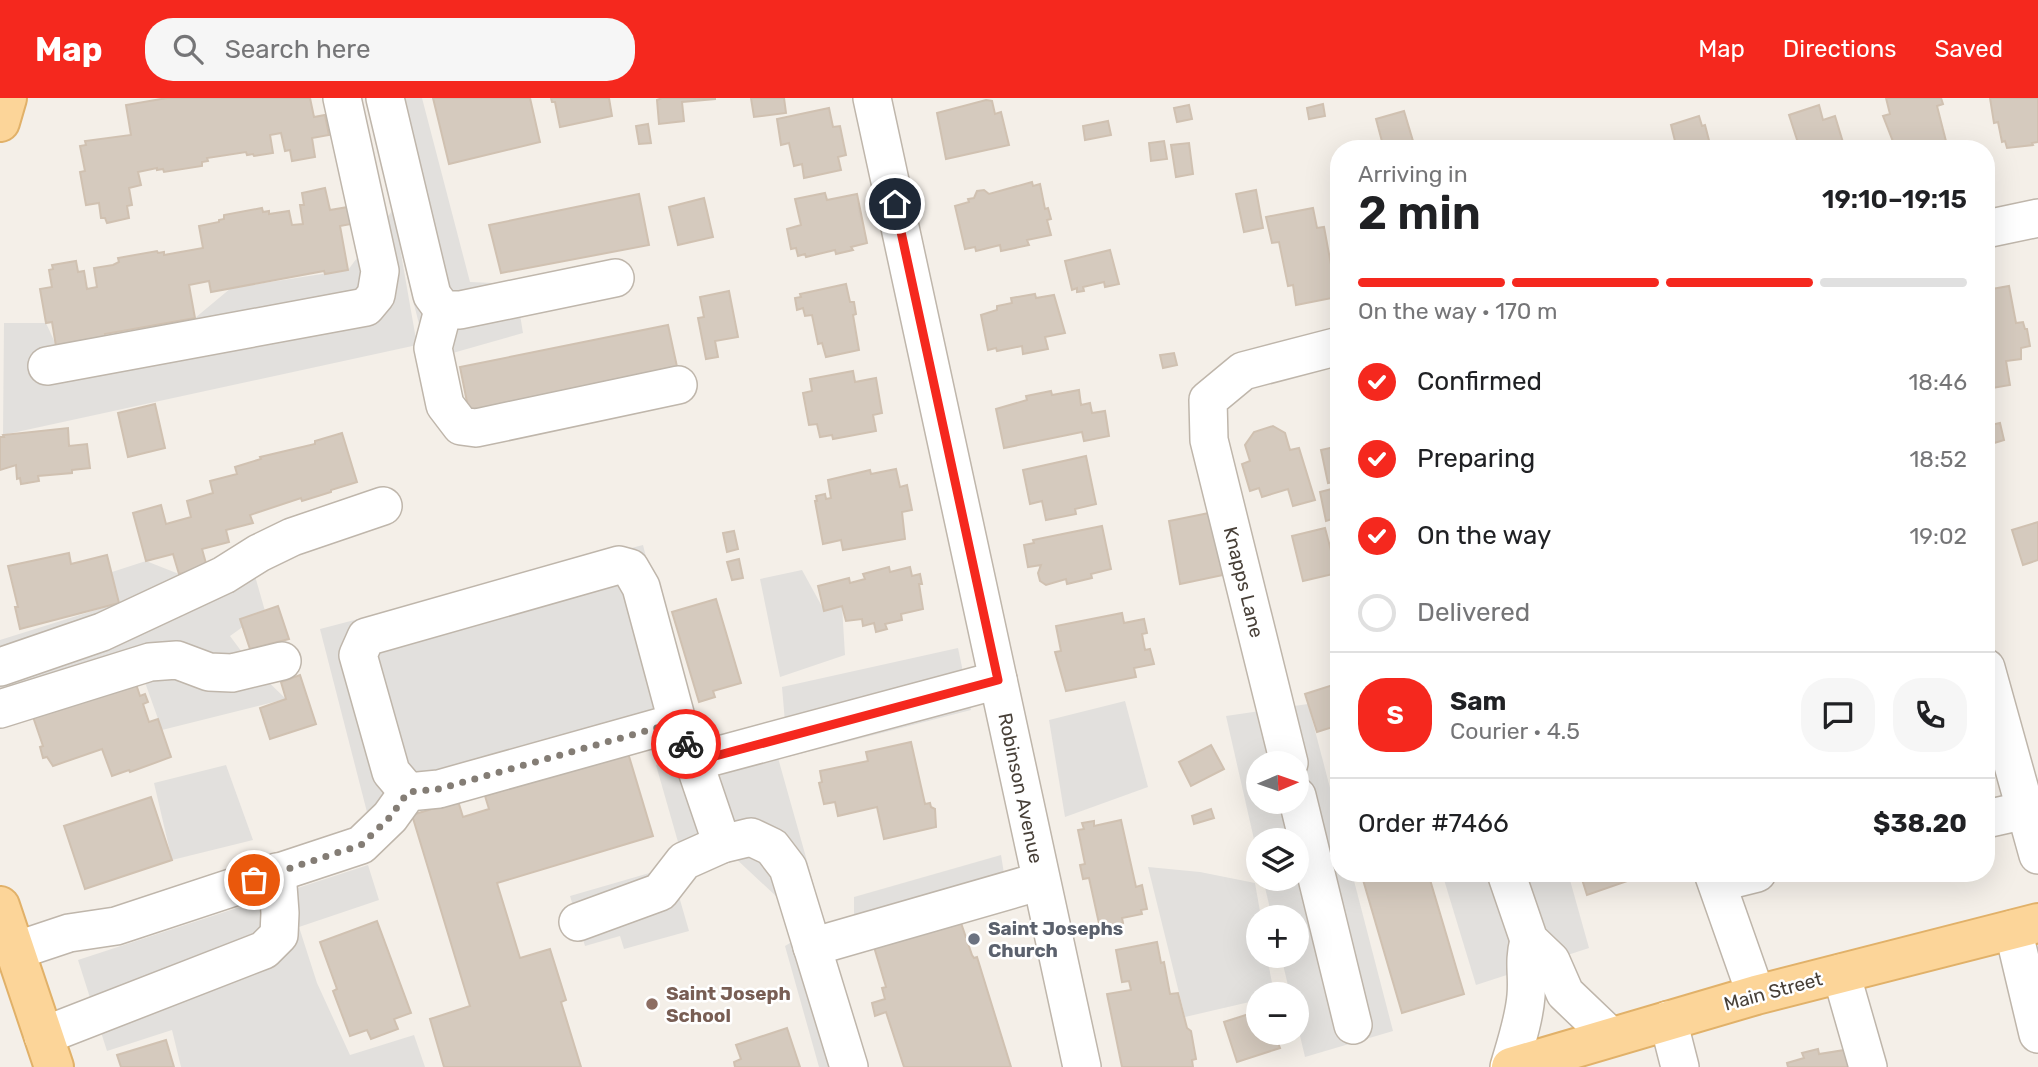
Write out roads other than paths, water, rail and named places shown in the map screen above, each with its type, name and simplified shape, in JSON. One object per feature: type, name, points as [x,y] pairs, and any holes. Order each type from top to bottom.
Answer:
[{"type":"main road","points":[[0,122],[7,98]]},
{"type":"main road","points":[[0,906],[48,1051]]},
{"type":"main road","name":"Main Street","points":[[1520,1066],[1756,995],[2025,926]]},
{"type":"street","points":[[47,366],[366,307],[376,295],[380,271],[342,98]]},
{"type":"street","points":[[385,98],[432,295],[443,310]]},
{"type":"street","name":"Robinson Avenue","points":[[872,98],[1082,1067]]},
{"type":"street","points":[[1995,227],[2038,218]]},
{"type":"street","points":[[443,310],[460,310],[615,278]]},
{"type":"street","points":[[443,310],[433,348],[445,405],[461,426],[476,428],[678,384]]},
{"type":"street","name":"Knapps Lane","points":[[1286,751],[1209,440],[1208,400],[1243,371],[1330,348]]},
{"type":"street","points":[[0,667],[102,632],[224,575],[259,552],[292,537],[383,506]]},
{"type":"street","points":[[408,792],[391,772],[365,682],[358,655],[366,637],[619,565],[630,568],[641,587],[685,737],[722,844]]},
{"type":"street","points":[[0,709],[150,662],[177,660],[209,672],[232,673],[282,661]]},
{"type":"street","points":[[685,737],[708,758],[998,680]]},
{"type":"street","points":[[1995,699],[2038,855]]},
{"type":"street","points":[[15,951],[69,933],[116,926],[361,845],[390,817],[408,792],[439,789],[685,737]]},
{"type":"street","points":[[1995,817],[2026,810]]},
{"type":"street","points":[[1301,814],[1353,1025]]},
{"type":"street","points":[[578,922],[660,892],[684,861],[722,844],[751,837],[772,847],[788,868],[849,1067]]},
{"type":"street","points":[[48,1051],[264,950],[279,935],[281,913],[277,872]]},
{"type":"street","points":[[812,947],[1041,881]]},
{"type":"street","points":[[1509,882],[1529,940],[1551,961],[1565,993],[1611,1037]]},
{"type":"street","points":[[1716,882],[1756,995]]},
{"type":"street","points":[[2025,926],[2037,1022]]},
{"type":"street","points":[[1520,1066],[1526,992],[1524,959],[1529,940]]},
{"type":"street","points":[[1841,974],[1868,1067]]},
{"type":"street","points":[[1668,1020],[1680,1067]]},
{"type":"place","name":"Saint Josephs Church","points":[[974,939]]},
{"type":"place","name":"Saint Joseph School","points":[[652,1004]]}]
